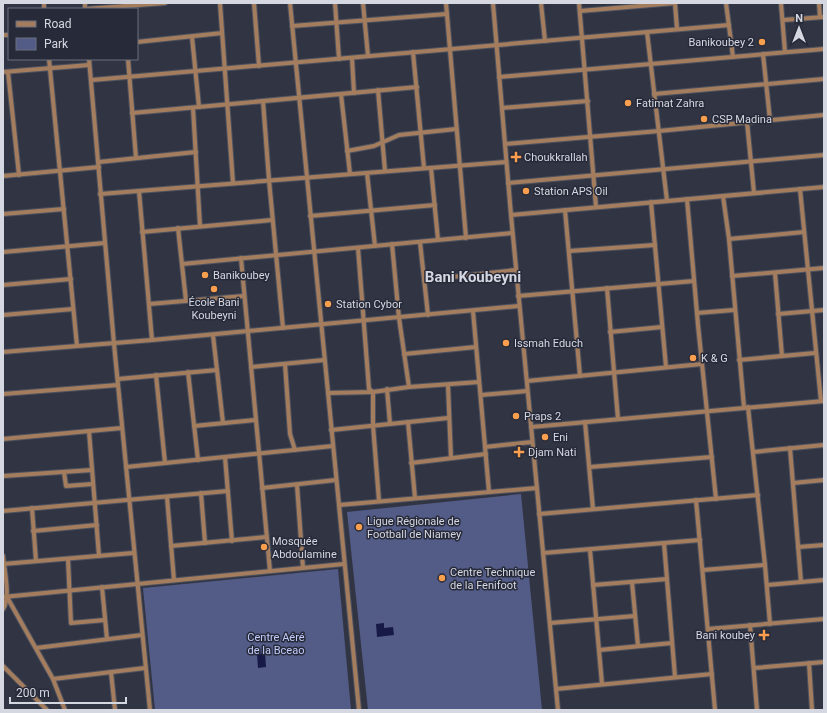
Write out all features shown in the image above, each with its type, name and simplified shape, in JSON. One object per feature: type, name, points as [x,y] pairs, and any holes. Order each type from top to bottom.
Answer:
[{"type":"street","points":[[97,8],[166,3]]},
{"type":"street","points":[[220,3],[233,183]]},
{"type":"street","points":[[254,3],[259,66]]},
{"type":"street","points":[[290,3],[358,710]]},
{"type":"street","points":[[335,3],[338,59]]},
{"type":"street","points":[[363,3],[368,56]]},
{"type":"street","points":[[446,3],[466,238]]},
{"type":"street","points":[[493,3],[512,234],[558,710]]},
{"type":"street","points":[[541,3],[544,41]]},
{"type":"street","points":[[579,3],[596,207]]},
{"type":"street","points":[[580,11],[675,3],[677,30]]},
{"type":"street","points":[[726,3],[732,57]]},
{"type":"street","points":[[781,3],[785,52]]},
{"type":"street","points":[[783,20],[822,17],[819,3]]},
{"type":"street","points":[[292,26],[447,14]]},
{"type":"street","points":[[92,80],[729,25]]},
{"type":"street","points":[[647,32],[667,201]]},
{"type":"street","points":[[138,42],[222,33]]},
{"type":"street","points":[[192,37],[199,107]]},
{"type":"street","points":[[499,77],[824,49]]},
{"type":"street","points":[[413,52],[424,168]]},
{"type":"street","points":[[763,54],[770,120]]},
{"type":"street","points":[[352,58],[354,93]]},
{"type":"street","points":[[49,60],[77,346]]},
{"type":"street","points":[[89,60],[92,80],[99,162],[100,194],[133,553],[150,710]]},
{"type":"street","points":[[128,60],[136,158]]},
{"type":"street","points":[[3,72],[89,65]]},
{"type":"street","points":[[8,72],[19,174]]},
{"type":"street","points":[[654,94],[824,79]]},
{"type":"street","points":[[132,113],[417,87]]},
{"type":"street","points":[[378,90],[385,171]]},
{"type":"street","points":[[341,94],[350,174]]},
{"type":"street","points":[[263,101],[272,220],[283,328]]},
{"type":"street","points":[[502,108],[588,101]]},
{"type":"street","points":[[193,108],[200,226]]},
{"type":"street","points":[[504,144],[824,115]]},
{"type":"street","points":[[748,122],[754,193]]},
{"type":"street","points":[[347,151],[374,146],[399,135],[456,129]]},
{"type":"street","points":[[99,162],[196,152]]},
{"type":"street","points":[[508,183],[824,155]]},
{"type":"street","points":[[100,194],[506,162]]},
{"type":"street","points":[[3,176],[99,167]]},
{"type":"street","points":[[431,168],[438,240]]},
{"type":"street","points":[[367,173],[375,246]]},
{"type":"street","points":[[511,215],[824,187]]},
{"type":"street","points":[[531,427],[822,401],[815,353],[800,189]]},
{"type":"street","points":[[139,191],[152,340]]},
{"type":"street","points":[[723,196],[739,360],[758,495],[770,624]]},
{"type":"street","points":[[687,199],[706,411],[716,499]]},
{"type":"street","points":[[651,202],[666,367]]},
{"type":"street","points":[[310,216],[435,205]]},
{"type":"street","points":[[3,214],[64,209]]},
{"type":"street","points":[[565,210],[580,376]]},
{"type":"street","points":[[142,232],[272,220]]},
{"type":"street","points":[[178,228],[186,301]]},
{"type":"street","points":[[728,239],[804,232]]},
{"type":"street","points":[[182,264],[512,234]]},
{"type":"street","points":[[420,242],[428,315]]},
{"type":"street","points":[[3,252],[105,243]]},
{"type":"street","points":[[392,244],[399,318],[409,387]]},
{"type":"street","points":[[569,251],[655,245]]},
{"type":"street","points":[[358,248],[369,389],[373,392],[373,425],[379,502]]},
{"type":"street","points":[[241,258],[270,571]]},
{"type":"street","points":[[732,276],[824,268]]},
{"type":"street","points":[[424,280],[516,270]]},
{"type":"street","points":[[774,272],[782,356]]},
{"type":"street","points":[[3,285],[70,279]]},
{"type":"street","points":[[518,296],[694,281]]},
{"type":"street","points":[[607,288],[618,419]]},
{"type":"street","points":[[149,304],[244,296]]},
{"type":"street","points":[[3,352],[114,344],[519,306]]},
{"type":"street","points":[[3,315],[74,309]]},
{"type":"street","points":[[697,313],[734,310]]},
{"type":"street","points":[[778,314],[824,310]]},
{"type":"street","points":[[473,311],[489,492]]},
{"type":"street","points":[[610,332],[662,327]]},
{"type":"street","points":[[213,335],[223,423]]},
{"type":"street","points":[[404,354],[476,346]]},
{"type":"street","points":[[739,360],[815,353]]},
{"type":"street","points":[[251,367],[324,360]]},
{"type":"street","points":[[285,364],[290,434],[295,450]]},
{"type":"street","points":[[526,381],[702,364]]},
{"type":"street","points":[[118,379],[217,370]]},
{"type":"street","points":[[188,372],[198,460]]},
{"type":"street","points":[[156,375],[165,463]]},
{"type":"street","points":[[328,394],[373,392],[387,389],[479,382]]},
{"type":"street","points":[[3,394],[118,385]]},
{"type":"street","points":[[448,385],[448,418],[451,458]]},
{"type":"street","points":[[387,389],[390,424]]},
{"type":"street","points":[[481,395],[528,391]]},
{"type":"street","points":[[331,430],[448,418]]},
{"type":"street","points":[[194,426],[255,420]]},
{"type":"street","points":[[408,422],[415,498]]},
{"type":"street","points":[[585,422],[593,509]]},
{"type":"street","points":[[3,439],[122,428]]},
{"type":"street","points":[[89,431],[99,556]]},
{"type":"street","points":[[485,447],[532,442]]},
{"type":"street","points":[[753,452],[824,445]]},
{"type":"street","points":[[126,467],[333,446]]},
{"type":"street","points":[[790,448],[801,582]]},
{"type":"street","points":[[411,463],[486,454]]},
{"type":"street","points":[[590,467],[712,456]]},
{"type":"street","points":[[224,457],[232,541]]},
{"type":"street","points":[[3,476],[92,470]]},
{"type":"street","points":[[64,472],[66,486],[93,484]]},
{"type":"street","points":[[262,488],[336,480]]},
{"type":"street","points":[[793,483],[824,480]]},
{"type":"street","points":[[297,485],[303,568]]},
{"type":"street","points":[[339,505],[537,488]]},
{"type":"street","points":[[3,511],[228,491]]},
{"type":"street","points":[[201,494],[205,543]]},
{"type":"street","points":[[539,514],[758,495]]},
{"type":"street","points":[[167,496],[174,580]]},
{"type":"street","points":[[696,500],[715,710]]},
{"type":"street","points":[[32,508],[36,561]]},
{"type":"street","points":[[34,531],[96,525]]},
{"type":"street","points":[[171,546],[266,537]]},
{"type":"street","points":[[543,553],[700,540]]},
{"type":"street","points":[[664,543],[675,678]]},
{"type":"street","points":[[798,547],[824,545]]},
{"type":"street","points":[[590,550],[602,684]]},
{"type":"street","points":[[3,564],[133,553]]},
{"type":"street","points":[[3,556],[6,605],[3,609]]},
{"type":"street","points":[[68,559],[71,622],[105,620]]},
{"type":"street","points":[[5,597],[344,564]]},
{"type":"street","points":[[703,570],[765,565]]},
{"type":"street","points":[[594,585],[667,579]]},
{"type":"street","points":[[767,585],[824,580]]},
{"type":"street","points":[[632,582],[638,646]]},
{"type":"street","points":[[102,587],[107,639]]},
{"type":"street","points":[[5,597],[53,679],[65,710]]},
{"type":"street","points":[[550,623],[635,616]]},
{"type":"street","points":[[708,629],[824,619]]},
{"type":"street","points":[[750,625],[757,710]]},
{"type":"street","points":[[36,648],[142,635]]},
{"type":"street","points":[[599,650],[672,643]]},
{"type":"street","points":[[754,668],[824,662]]},
{"type":"street","points":[[808,663],[812,710]]},
{"type":"street","points":[[3,666],[47,710]]},
{"type":"street","points":[[53,679],[145,668]]},
{"type":"street","points":[[111,672],[115,710]]},
{"type":"street","points":[[556,689],[712,674]]},
{"type":"green space","name":"Centre Technique de la Fenifoot","points":[[521,494],[542,710],[368,710],[347,512]]},
{"type":"green space","name":"Centre Aéré de la Bceao","points":[[338,569],[351,710],[155,710],[143,588]]},
{"type":"shaded area","points":[[384,623],[384,628],[393,627],[394,635],[377,637],[376,624]]},
{"type":"shaded area","points":[[265,653],[266,667],[258,668],[257,654]]},
{"type":"place","name":"Banikoubey 2","points":[[762,42]]},
{"type":"place","name":"Fatimat Zahra","points":[[628,103]]},
{"type":"place","name":"CSP Madina","points":[[704,119]]},
{"type":"place","name":"Choukkrallah","points":[[516,157]]},
{"type":"place","name":"Station APS Oil","points":[[526,191]]},
{"type":"place","name":"Banikoubey","points":[[205,275]]},
{"type":"place","name":"École Bani Koubeyni","points":[[214,289]]},
{"type":"place","name":"Station Cybor","points":[[328,304]]},
{"type":"place","name":"Issmah Educh","points":[[506,343]]},
{"type":"place","name":"K & G","points":[[693,358]]},
{"type":"place","name":"Praps 2","points":[[516,416]]},
{"type":"place","name":"Eni","points":[[545,437]]},
{"type":"place","name":"Djam Nati","points":[[519,452]]},
{"type":"place","name":"Ligue Régionale de Football de Niamey","points":[[359,527]]},
{"type":"place","name":"Mosquée Abdoulamine","points":[[264,547]]},
{"type":"place","name":"Centre Technique de la Fenifoot","points":[[442,578]]},
{"type":"place","name":"Bani koubey","points":[[764,635]]},
{"type":"district","name":"Bani Koubeyni","points":[[473,277]]}]
